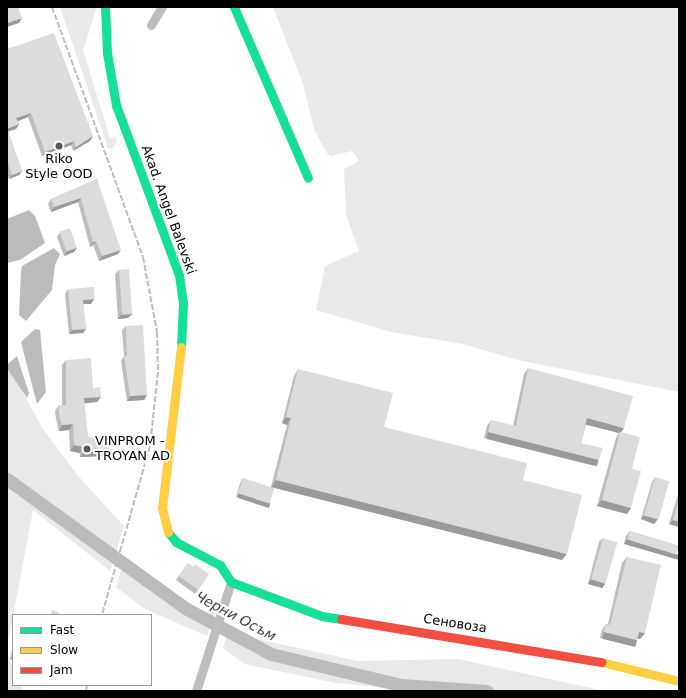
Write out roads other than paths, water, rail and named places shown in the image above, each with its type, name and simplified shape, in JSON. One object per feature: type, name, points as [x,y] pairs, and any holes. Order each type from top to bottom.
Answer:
[{"type":"street","name":"Akad. Angel Balevski","points":[[105,7],[107,53],[116,105],[179,275],[184,303],[183,334],[162,508],[165,527],[176,542],[220,565],[231,582]]},
{"type":"street","points":[[151,25],[162,7]]},
{"type":"street","points":[[234,7],[308,178]]},
{"type":"street","points":[[196,691],[223,613],[231,582]]},
{"type":"street","name":"Сеновоза","points":[[231,582],[322,616],[578,657],[679,681]]},
{"type":"waterway","name":"Черни Осъм","points":[[7,479],[185,608],[271,654],[401,685],[487,691]]},
{"type":"railway","points":[[52,7],[143,257],[157,332],[158,372],[150,446],[102,614]]},
{"type":"railway","points":[[86,691],[87,686]]},
{"type":"place","name":"Riko Style OOD","points":[[59,146]]},
{"type":"place","name":"VINPROM - TROYAN AD","points":[[87,449]]}]
